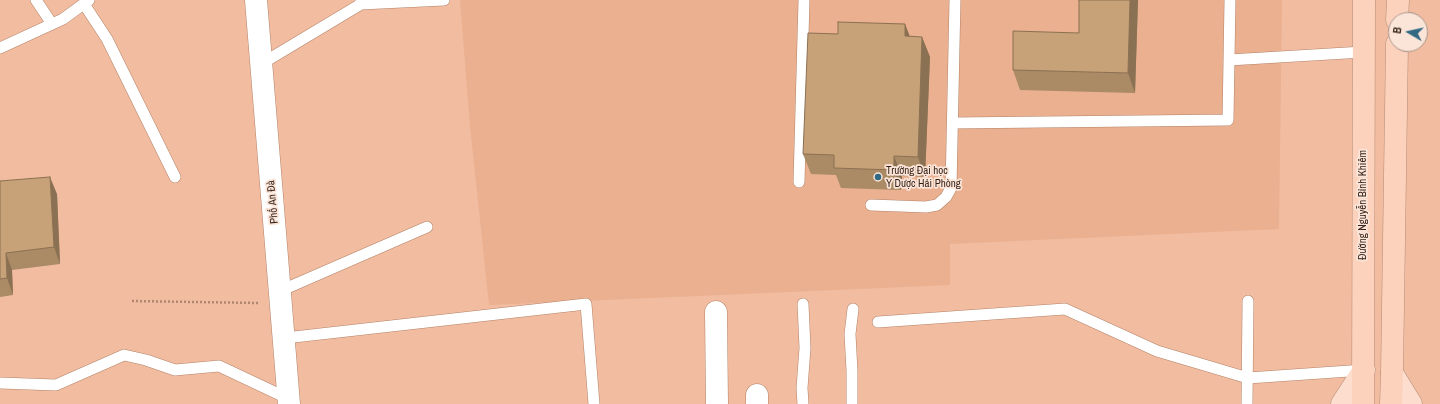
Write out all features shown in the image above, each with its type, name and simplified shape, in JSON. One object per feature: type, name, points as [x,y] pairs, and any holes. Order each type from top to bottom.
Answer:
[{"type":"highway","name":"Đường Nguyễn Bỉnh Khiêm","points":[[1363,404],[1364,0]]},
{"type":"highway","points":[[1397,12],[1398,0]]},
{"type":"highway","points":[[1391,404],[1397,52]]},
{"type":"main road","points":[[1342,404],[1364,370]]},
{"type":"main road","points":[[1392,373],[1411,404]]},
{"type":"street","name":"Phố An Đà","points":[[256,0],[289,401]]},
{"type":"street","points":[[716,312],[717,404]]},
{"type":"lane","points":[[36,0],[52,24]]},
{"type":"lane","points":[[262,64],[361,2],[444,0]]},
{"type":"lane","points":[[799,182],[804,0]]},
{"type":"lane","points":[[871,206],[926,207],[936,205],[946,197],[951,188],[956,0]]},
{"type":"lane","points":[[953,122],[1228,120],[1230,0]]},
{"type":"lane","points":[[0,48],[63,19],[87,2],[175,177]]},
{"type":"lane","points":[[1229,60],[1363,52]]},
{"type":"lane","points":[[281,297],[427,227]]},
{"type":"lane","points":[[1247,404],[1248,301]]},
{"type":"lane","points":[[285,338],[586,304],[594,404]]},
{"type":"lane","points":[[803,304],[805,348],[802,388],[803,404]]},
{"type":"lane","points":[[852,309],[850,334],[852,404]]},
{"type":"lane","points":[[878,322],[1065,310],[1156,351],[1248,378],[1364,370]]},
{"type":"lane","points":[[0,383],[56,385],[124,355],[146,360],[175,370],[219,366],[289,401]]},
{"type":"path","points":[[132,301],[281,297]]},
{"type":"shaded area","name":"Trường Đại học Y Dược Hải Phòng","points":[[460,0],[1282,0],[1279,229],[950,244],[950,285],[489,305],[470,126]]},
{"type":"building","points":[[1079,0],[1130,0],[1128,73],[1013,70],[1013,31],[1079,33]]},
{"type":"building","points":[[838,22],[905,24],[905,36],[922,37],[918,157],[894,156],[894,170],[834,168],[834,155],[803,154],[808,33],[838,34]]},
{"type":"building","points":[[50,177],[54,247],[6,253],[7,278],[0,279],[0,181]]},
{"type":"place","name":"Trường Đại học Y Dược Hải Phòng","points":[[878,177]]}]
